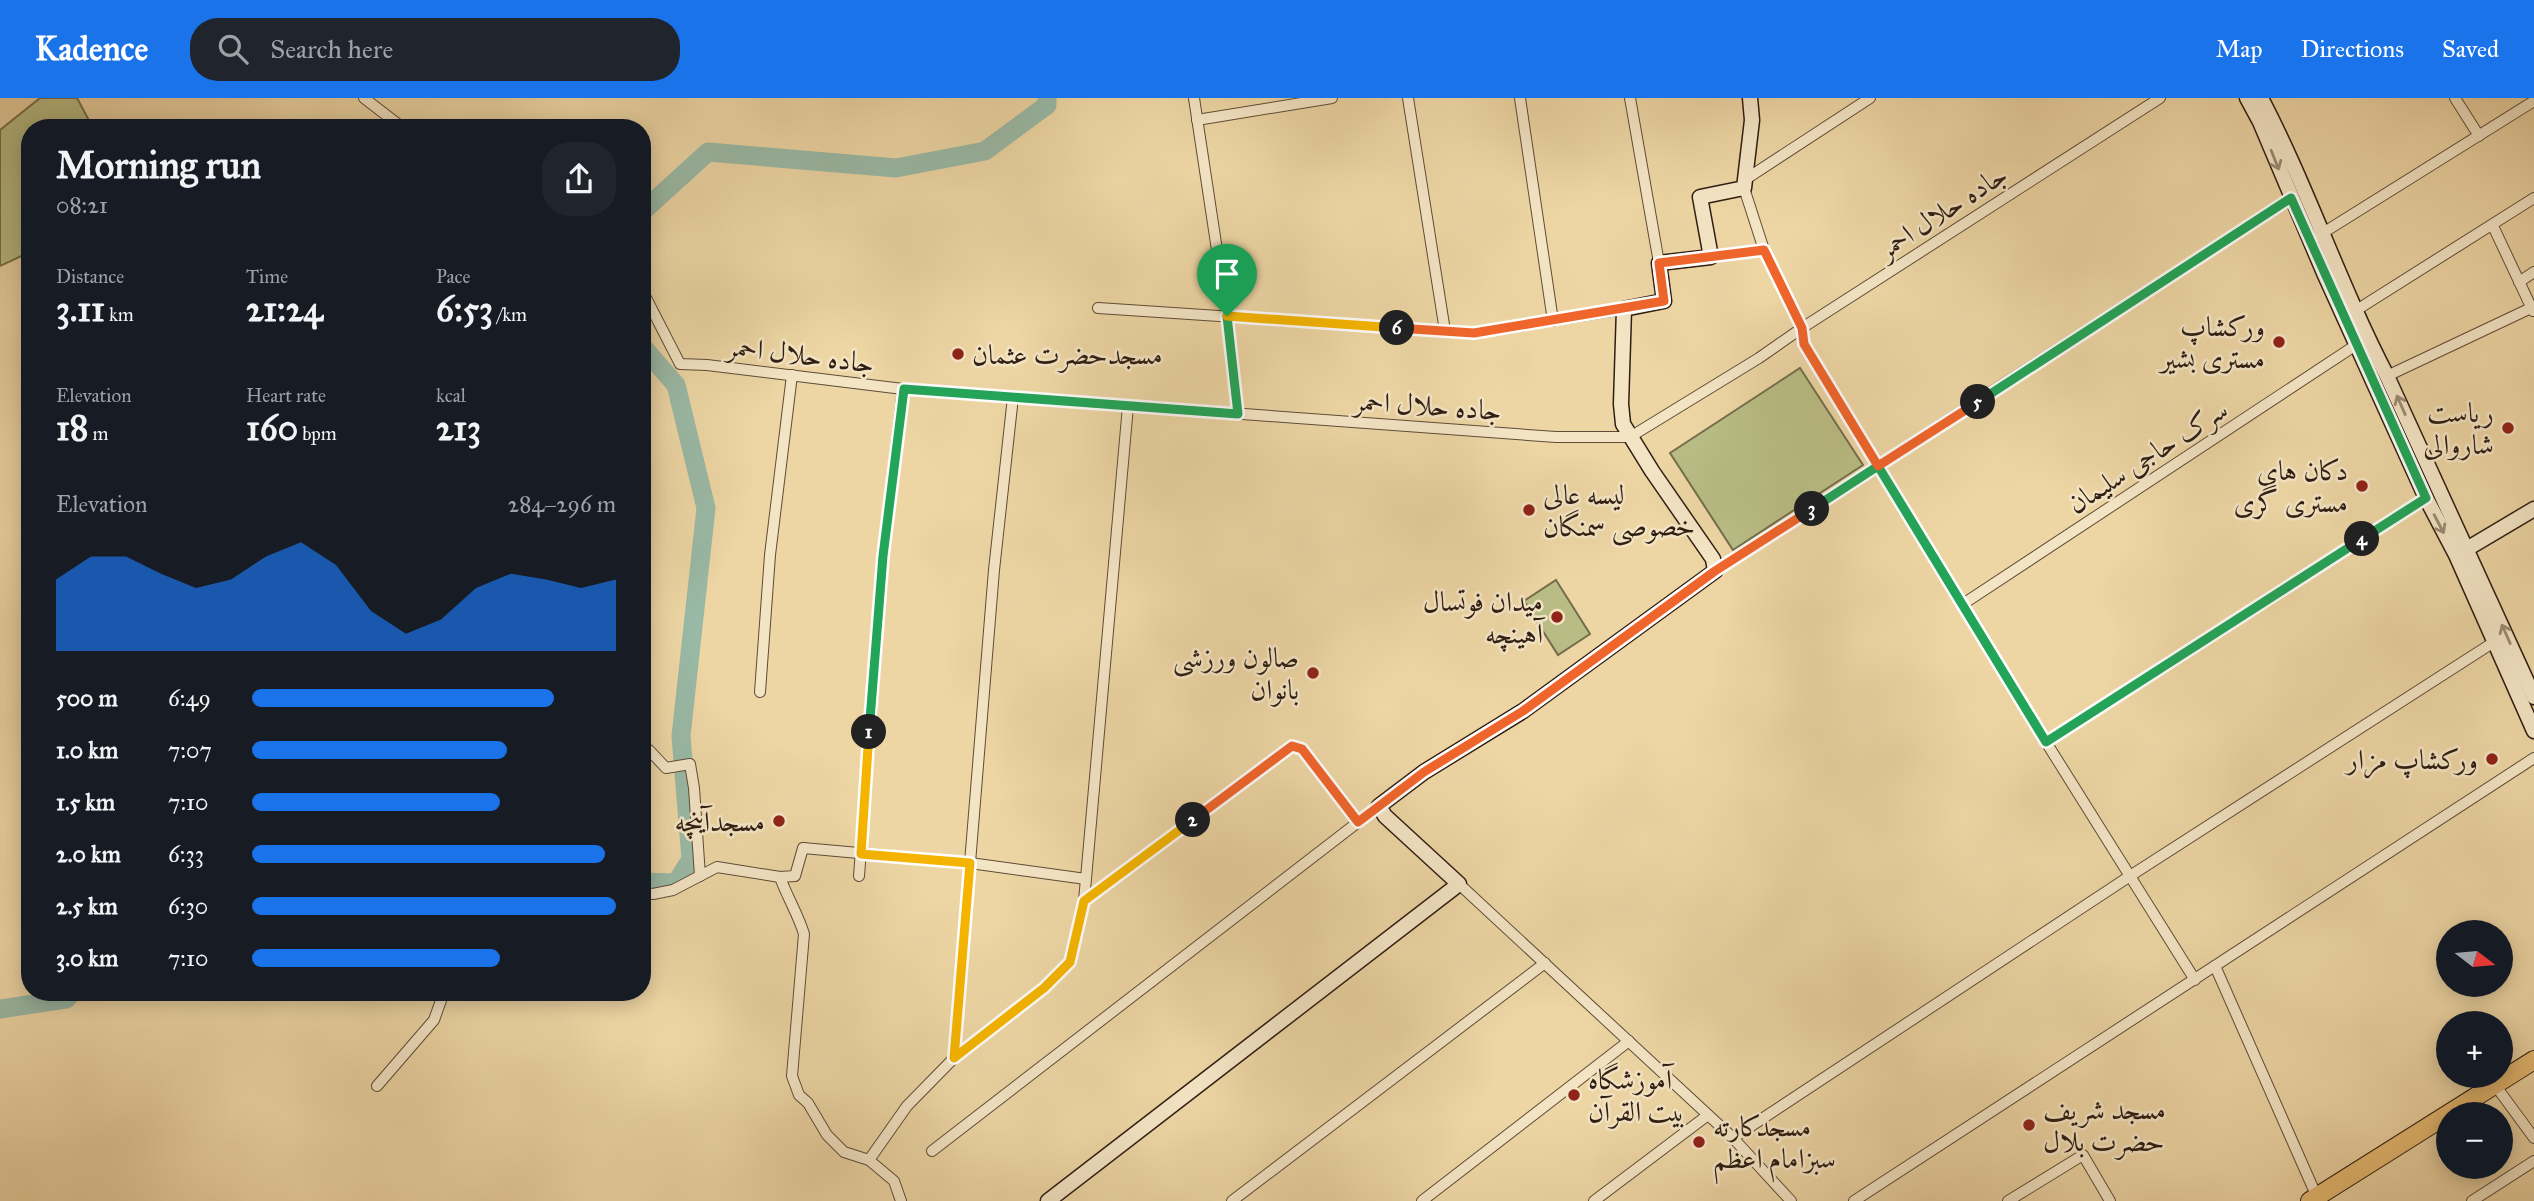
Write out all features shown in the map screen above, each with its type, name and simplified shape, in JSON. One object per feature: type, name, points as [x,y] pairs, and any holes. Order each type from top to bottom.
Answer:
[{"type":"highway","points":[[2513,1073],[2534,1060]]},
{"type":"highway","points":[[2314,1199],[2490,1088]]},
{"type":"street","points":[[364,98],[391,119]]},
{"type":"street","points":[[1194,98],[1227,316],[1238,414]]},
{"type":"street","points":[[1197,120],[1332,98]]},
{"type":"street","points":[[1408,98],[1445,331]]},
{"type":"street","points":[[1520,98],[1553,321]]},
{"type":"street","points":[[1098,308],[1474,333],[1664,301],[1630,98]]},
{"type":"street","points":[[1750,98],[1752,120],[1745,183],[1764,250],[1802,328],[1804,344],[2194,979]]},
{"type":"street","points":[[1711,257],[1700,197],[1745,183],[1870,98]]},
{"type":"street","name":"جاده حلال احمر","points":[[651,308],[680,364],[904,389],[1556,437],[1630,437],[1759,358],[2160,98]]},
{"type":"street","points":[[2247,98],[2260,122],[2291,198],[2316,237],[2388,376],[2462,553],[2494,642],[2534,731]]},
{"type":"street","points":[[2262,98],[2281,136],[2357,345],[2426,498],[2462,553],[2534,697]]},
{"type":"street","points":[[2455,98],[2479,136]]},
{"type":"street","points":[[2316,237],[2534,101]]},
{"type":"street","points":[[932,1151],[1424,772],[1523,711],[1715,571],[2291,198]]},
{"type":"street","points":[[2355,311],[2534,198]]},
{"type":"street","points":[[2388,376],[2533,310],[2493,226]]},
{"type":"street","points":[[1659,263],[1764,250]]},
{"type":"street","points":[[2519,282],[2534,272]]},
{"type":"street","points":[[1624,309],[1621,404],[1623,424],[1700,537],[1713,559],[1715,571]]},
{"type":"street","name":"سرک حاجی سلیمان","points":[[1963,604],[2357,345]]},
{"type":"street","points":[[760,692],[770,555],[792,375]]},
{"type":"street","points":[[859,876],[883,556],[904,389]]},
{"type":"street","points":[[954,1058],[994,570],[1013,397]]},
{"type":"street","points":[[869,1160],[907,1106],[954,1058],[1044,988],[1070,962],[1084,901],[1128,405]]},
{"type":"street","points":[[2046,742],[2426,498]]},
{"type":"street","points":[[2462,553],[2534,509]]},
{"type":"street","points":[[1733,1138],[2130,876],[2494,642]]},
{"type":"street","points":[[1084,901],[1292,746],[1302,749],[1358,822]]},
{"type":"street","points":[[651,752],[666,768],[690,764],[700,876]]},
{"type":"street","points":[[1854,1201],[2534,758]]},
{"type":"street","points":[[1379,806],[1385,816],[1733,1138],[1791,1201]]},
{"type":"street","points":[[651,894],[673,890],[717,867],[780,877],[795,876],[803,848],[970,863],[1086,879]]},
{"type":"street","points":[[780,877],[804,934],[792,1076],[799,1095],[808,1103],[827,1135],[844,1152],[869,1160],[894,1181],[901,1201]]},
{"type":"street","points":[[1048,1201],[1459,884]]},
{"type":"street","points":[[1232,1201],[1545,963]]},
{"type":"street","points":[[2216,966],[2314,1199]]},
{"type":"street","points":[[377,1086],[434,1020],[441,1001]]},
{"type":"street","points":[[1422,1201],[1629,1041]]},
{"type":"street","points":[[2497,1088],[2534,1138]]},
{"type":"street","points":[[1594,1201],[1709,1115]]},
{"type":"street","points":[[2008,1201],[2083,1155],[2110,1201]]},
{"type":"street","points":[[2472,1201],[2534,1161]]},
{"type":"green space","points":[[40,98],[77,98],[88,119],[21,119],[21,256],[0,266],[0,130]]},
{"type":"green space","points":[[1800,368],[1863,465],[1733,550],[1670,453]]},
{"type":"green space","name":"میدان فوتسال آهینچه","points":[[1556,580],[1590,634],[1558,655],[1524,601]]},
{"type":"waterway","points":[[651,204],[708,152],[896,168],[985,151],[1047,105],[1047,98]]},
{"type":"waterway","points":[[651,356],[676,385],[706,508],[681,736],[691,859],[676,883],[651,882]]},
{"type":"waterway","points":[[0,1009],[53,1001]]},
{"type":"place","name":"ورکشاپ مستری بشیر","points":[[2279,342]]},
{"type":"place","name":"مسجدحضرت عثمان","points":[[958,354]]},
{"type":"place","name":"ریاست شاروالی","points":[[2508,428]]},
{"type":"place","name":"دکان های مستری گری","points":[[2362,486]]},
{"type":"place","name":"لیسه عالی خصوصی سمنگان","points":[[1529,510]]},
{"type":"place","name":"میدان فوتسال آهینچه","points":[[1557,617]]},
{"type":"place","name":"صالون ورزشی بانوان","points":[[1313,673]]},
{"type":"place","name":"ورکشاپ مزار","points":[[2492,759]]},
{"type":"place","name":"مسجدآینچه","points":[[779,821]]},
{"type":"place","name":"آموزشگاه بیت القرآن","points":[[1574,1095]]},
{"type":"place","name":"مسجد شریف حضرت بلال","points":[[2029,1125]]},
{"type":"place","name":"مسجدکارته سبزامام اعظم","points":[[1699,1142]]},
{"type":"route","points":[[1227,316],[1238,414],[904,389],[883,556],[861,854],[970,863],[954,1058],[1044,988],[1070,962],[1084,901],[1292,746],[1302,749],[1358,822],[1424,772],[1523,711],[1715,571],[1878,466],[2046,742],[2426,498],[2291,198],[1878,466],[1804,344],[1802,328],[1764,250],[1659,263],[1664,301],[1474,333],[1227,316]]}]
